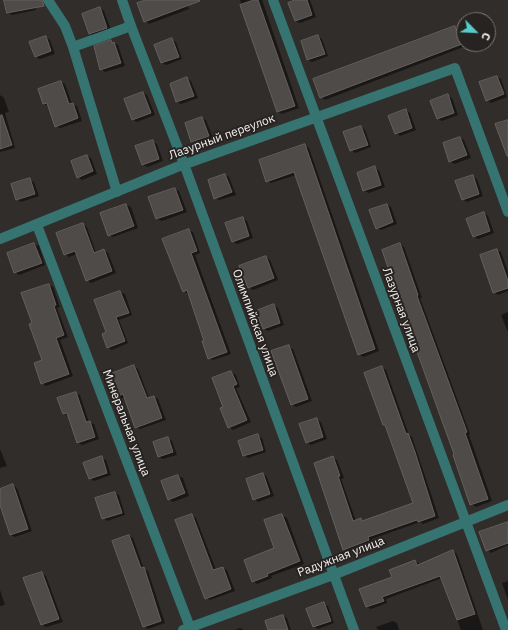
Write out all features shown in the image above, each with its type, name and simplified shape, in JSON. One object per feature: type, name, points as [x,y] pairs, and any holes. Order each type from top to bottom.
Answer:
[{"type":"street","points":[[48,0],[65,26],[73,47],[118,192]]},
{"type":"street","name":"Олимпийская улица","points":[[122,0],[184,164],[354,630]]},
{"type":"street","name":"Лазурная улица","points":[[272,0],[506,630]]},
{"type":"street","points":[[73,47],[131,26]]},
{"type":"street","name":"Лазурный переулок","points":[[0,239],[184,164],[455,68],[508,212]]},
{"type":"street","name":"Минеральная улица","points":[[37,225],[188,629]]},
{"type":"street","name":"Радужная улица","points":[[188,629],[333,575],[508,505]]},
{"type":"building","points":[[4,0],[42,0],[44,6],[7,13]]},
{"type":"building","points":[[146,0],[200,1],[144,22],[137,3]]},
{"type":"building","points":[[258,0],[295,106],[277,112],[240,5]]},
{"type":"building","points":[[295,0],[307,0],[312,15],[295,21],[288,3]]},
{"type":"building","points":[[100,7],[107,28],[89,34],[82,14]]},
{"type":"building","points":[[455,26],[456,29],[456,46],[320,98],[313,79]]},
{"type":"building","points":[[318,35],[325,54],[307,60],[301,41]]},
{"type":"building","points":[[46,36],[51,51],[35,57],[29,42]]},
{"type":"building","points":[[172,38],[179,57],[161,63],[154,45]]},
{"type":"building","points":[[111,40],[112,43],[114,42],[121,63],[100,70],[94,46]]},
{"type":"building","points":[[497,76],[504,94],[486,101],[479,82]]},
{"type":"building","points":[[187,77],[194,96],[176,102],[170,84]]},
{"type":"building","points":[[61,81],[69,104],[73,103],[78,118],[55,127],[47,103],[43,104],[38,89]]},
{"type":"building","points":[[143,92],[151,113],[132,120],[124,99]]},
{"type":"building","points":[[448,94],[454,113],[437,119],[430,101]]},
{"type":"building","points":[[406,109],[412,128],[395,134],[388,116]]},
{"type":"building","points":[[2,115],[12,145],[0,149],[0,116]]},
{"type":"building","points":[[202,117],[209,136],[191,142],[185,123]]},
{"type":"building","points":[[508,120],[508,156],[507,156],[495,124]]},
{"type":"building","points":[[361,126],[368,145],[350,151],[343,132]]},
{"type":"building","points":[[460,137],[467,155],[449,162],[443,143]]},
{"type":"building","points":[[153,140],[159,159],[142,165],[135,146]]},
{"type":"building","points":[[305,144],[375,349],[358,355],[294,172],[266,182],[259,160]]},
{"type":"building","points":[[87,155],[93,171],[77,178],[71,161]]},
{"type":"building","points":[[375,166],[381,185],[363,191],[357,173]]},
{"type":"building","points":[[225,174],[232,192],[214,199],[208,180]]},
{"type":"building","points":[[473,175],[479,194],[462,200],[455,181]]},
{"type":"building","points":[[30,178],[35,194],[16,200],[11,184]]},
{"type":"building","points":[[175,188],[183,210],[156,219],[148,197]]},
{"type":"building","points":[[126,204],[134,226],[108,236],[100,213]]},
{"type":"building","points":[[387,204],[393,222],[376,229],[369,210]]},
{"type":"building","points":[[484,212],[490,231],[473,237],[466,219]]},
{"type":"building","points":[[243,217],[249,236],[232,242],[225,223]]},
{"type":"building","points":[[83,223],[94,253],[104,249],[112,271],[86,281],[75,251],[64,255],[56,233]]},
{"type":"building","points":[[189,229],[197,251],[191,253],[227,352],[208,359],[202,341],[204,341],[187,290],[183,292],[162,239]]},
{"type":"building","points":[[34,243],[42,263],[14,273],[7,253]]},
{"type":"building","points":[[400,243],[418,295],[417,296],[467,432],[465,433],[488,499],[470,505],[453,455],[454,454],[382,250]]},
{"type":"building","points":[[497,249],[508,281],[508,288],[493,293],[480,255]]},
{"type":"building","points":[[266,256],[274,278],[248,288],[239,266]]},
{"type":"building","points":[[49,284],[56,305],[54,306],[64,335],[56,338],[69,374],[41,384],[34,363],[42,360],[29,324],[32,323],[21,293]]},
{"type":"building","points":[[120,291],[129,313],[116,317],[125,341],[107,348],[102,334],[106,332],[94,300]]},
{"type":"building","points":[[274,304],[280,323],[263,329],[256,311]]},
{"type":"building","points":[[289,345],[308,399],[291,405],[271,351]]},
{"type":"building","points":[[134,365],[147,398],[154,396],[162,418],[135,428],[123,394],[116,397],[108,375]]},
{"type":"building","points":[[382,366],[406,434],[408,433],[415,452],[435,516],[418,522],[417,520],[368,537],[369,540],[343,550],[314,463],[333,456],[353,521],[361,518],[362,521],[413,503],[385,425],[383,425],[364,373]]},
{"type":"building","points":[[231,371],[237,384],[233,386],[247,420],[228,428],[220,408],[223,407],[212,378]]},
{"type":"building","points":[[76,392],[86,422],[90,421],[95,437],[77,443],[67,413],[63,414],[57,398]]},
{"type":"building","points":[[317,418],[323,437],[306,443],[299,424]]},
{"type":"building","points":[[258,434],[263,450],[243,456],[238,441]]},
{"type":"building","points":[[168,437],[173,452],[158,457],[153,442]]},
{"type":"building","points":[[102,456],[107,473],[89,479],[83,463]]},
{"type":"building","points":[[263,473],[270,494],[253,500],[246,479]]},
{"type":"building","points":[[178,475],[185,493],[168,500],[161,481]]},
{"type":"building","points":[[13,484],[28,529],[10,535],[0,505],[0,489]]},
{"type":"building","points":[[115,492],[122,513],[102,519],[95,498]]},
{"type":"building","points":[[192,514],[213,570],[223,567],[231,589],[205,599],[175,520]]},
{"type":"building","points":[[282,514],[300,561],[267,574],[268,576],[252,582],[244,560],[274,548],[264,520]]},
{"type":"building","points":[[508,522],[508,543],[486,551],[479,532]]},
{"type":"building","points":[[129,535],[141,568],[144,567],[161,621],[143,627],[112,541]]},
{"type":"building","points":[[453,550],[475,614],[457,620],[440,576],[382,597],[384,601],[366,607],[359,589],[392,577],[389,570],[415,560],[417,565]]},
{"type":"building","points":[[42,572],[59,619],[41,625],[23,578]]},
{"type":"building","points":[[324,602],[331,621],[313,627],[306,609]]},
{"type":"building","points":[[283,615],[288,630],[268,630],[265,621]]}]
